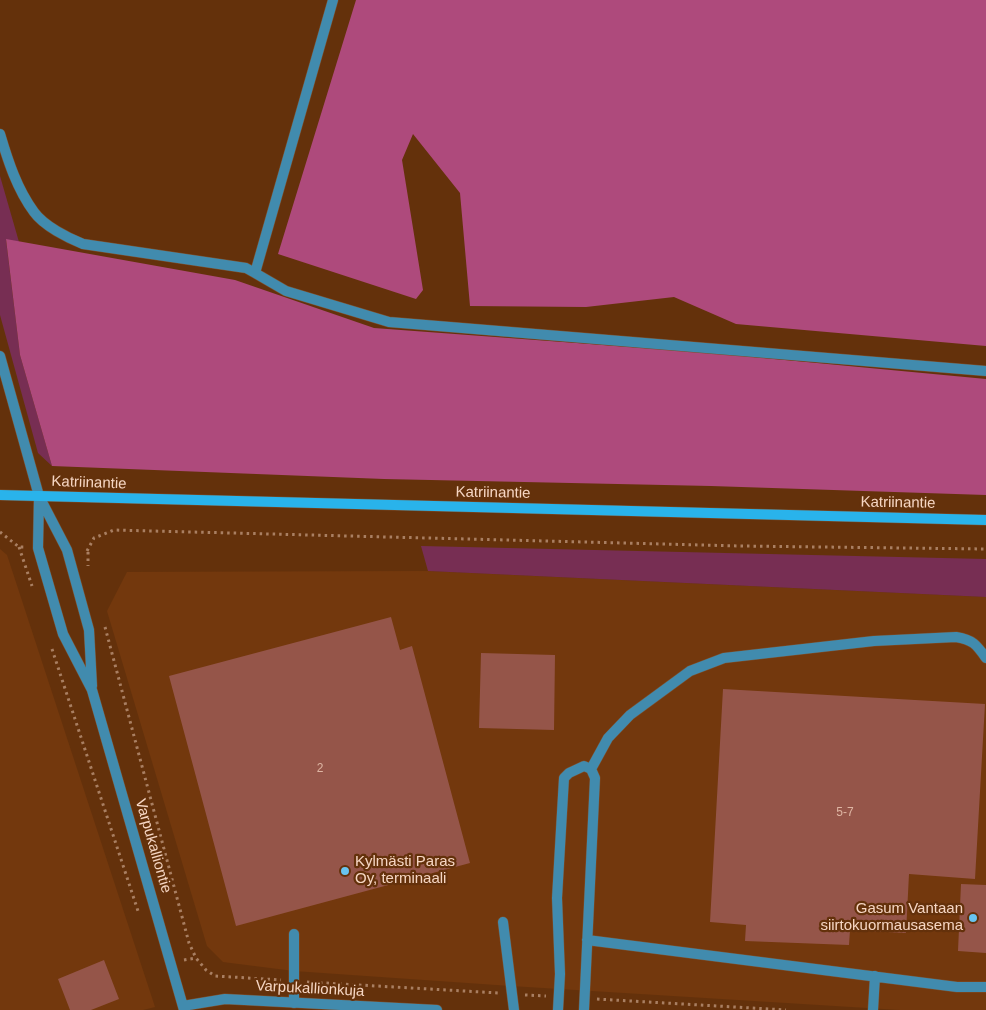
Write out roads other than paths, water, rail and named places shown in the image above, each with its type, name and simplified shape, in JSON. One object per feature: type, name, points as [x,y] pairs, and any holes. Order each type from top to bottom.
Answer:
[{"type":"main road","name":"Katriinantie","points":[[0,495],[986,520]]},
{"type":"street","points":[[255,273],[333,0]]},
{"type":"street","points":[[0,134],[12,172],[35,213],[62,235],[83,244],[246,268],[286,291],[389,322],[986,371]]},
{"type":"street","points":[[0,356],[39,496]]},
{"type":"street","name":"Varpukalliontie","points":[[39,496],[38,548],[63,634],[92,690],[184,1008]]},
{"type":"street","name":"Varpukalliontie","points":[[39,496],[67,550],[89,630],[92,690]]},
{"type":"street","points":[[591,769],[608,738],[630,715],[690,671],[724,658],[874,641],[956,637],[968,639],[977,645],[986,658]]},
{"type":"street","points":[[558,1010],[560,974],[557,898],[564,778],[569,773],[584,766],[591,769],[595,778],[584,1010]]},
{"type":"street","points":[[503,922],[514,1010]]},
{"type":"street","points":[[294,934],[294,1003]]},
{"type":"street","points":[[587,940],[957,987],[986,988]]},
{"type":"street","points":[[873,1010],[875,976]]},
{"type":"street","name":"Varpukallionkuja","points":[[184,1008],[224,999],[436,1010]]},
{"type":"place","name":"Kylmästi Paras Oy, terminaali","points":[[345,871]]},
{"type":"place","name":"Gasum Vantaan siirtokuormausasema","points":[[973,918]]}]
